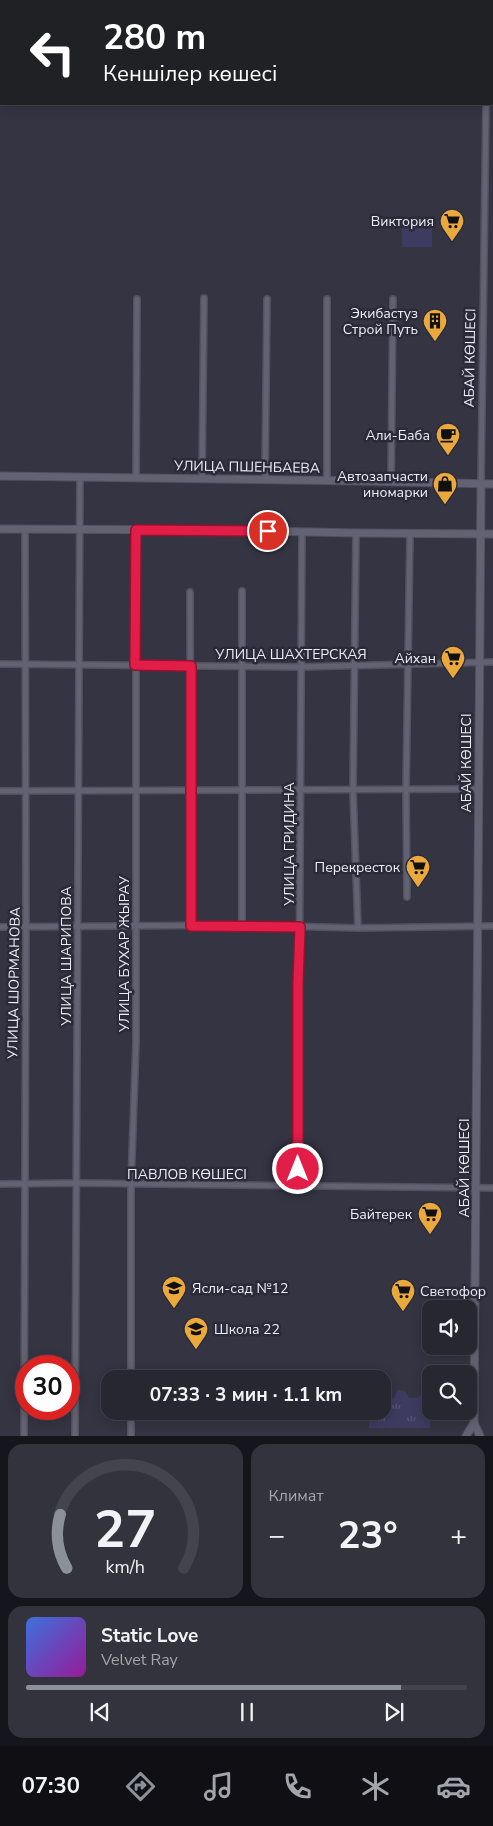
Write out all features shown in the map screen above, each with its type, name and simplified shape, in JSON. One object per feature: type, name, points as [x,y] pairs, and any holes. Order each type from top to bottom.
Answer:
[{"type":"main road","name":"УЛИЦА ПШЕНБАЕВА","points":[[0,476],[493,484]]},
{"type":"main road","name":"АБАЙ КӨШЕСІ","points":[[480,1436],[474,1423],[481,484]]},
{"type":"main road","points":[[0,529],[493,534]]},
{"type":"main road","points":[[466,1436],[474,1423]]},
{"type":"street","name":"АБАЙ КӨШЕСІ","points":[[481,484],[486,105]]},
{"type":"street","points":[[486,172],[493,172]]},
{"type":"street","points":[[202,478],[204,298]]},
{"type":"street","points":[[327,298],[327,480]]},
{"type":"street","points":[[391,482],[393,298]]},
{"type":"street","points":[[136,478],[137,299]]},
{"type":"street","points":[[265,480],[267,299]]},
{"type":"street","name":"УЛИЦА ШАРИПОВА","points":[[75,1436],[80,477]]},
{"type":"street","name":"УЛИЦА ШОРМАНОВА","points":[[24,1436],[26,529]]},
{"type":"street","name":"УЛИЦА БУХАР ЖЫРАУ","points":[[131,1370],[132,1185],[136,1050],[136,530]]},
{"type":"street","name":"УЛИЦА ГРИДИНА","points":[[298,1185],[302,532]]},
{"type":"street","points":[[356,533],[356,666],[353,791],[358,928]]},
{"type":"street","points":[[407,896],[407,665],[410,534]]},
{"type":"street","points":[[190,592],[191,926]]},
{"type":"street","points":[[242,592],[242,926]]},
{"type":"street","name":"УЛИЦА ШАХТЕРСКАЯ","points":[[0,664],[301,667],[493,662]]},
{"type":"street","points":[[0,791],[406,791],[478,789]]},
{"type":"street","points":[[0,927],[242,926],[358,928],[493,926]]},
{"type":"street","name":"ПАВЛОВ КӨШЕСІ","points":[[0,1184],[76,1183],[493,1188]]},
{"type":"street","points":[[131,1420],[131,1436]]},
{"type":"green space","points":[[432,221],[432,247],[402,247],[402,222]]},
{"type":"green space","points":[[398,1390],[405,1391],[409,1398],[417,1398],[422,1395],[422,1420],[430,1420],[430,1428],[369,1428],[369,1420],[391,1420],[391,1398],[394,1398]]},
{"type":"place","name":"Виктория","points":[[452,242]]},
{"type":"place","name":"Экибастуз Строй Путь","points":[[435,342]]},
{"type":"place","name":"Али-Баба","points":[[448,456]]},
{"type":"place","name":"Автозапчасти иномарки","points":[[445,505]]},
{"type":"place","name":"Айхан","points":[[453,679]]},
{"type":"place","name":"Перекресток","points":[[418,888]]},
{"type":"place","name":"Байтерек","points":[[430,1235]]},
{"type":"place","name":"Ясли-сад №12","points":[[174,1309]]},
{"type":"place","name":"Светофор","points":[[403,1312]]},
{"type":"place","name":"Школа 22","points":[[196,1350]]},
{"type":"route","points":[[268,531],[136,530],[135,665],[191,666],[191,926],[300,927],[298,984],[298,1169]]}]
